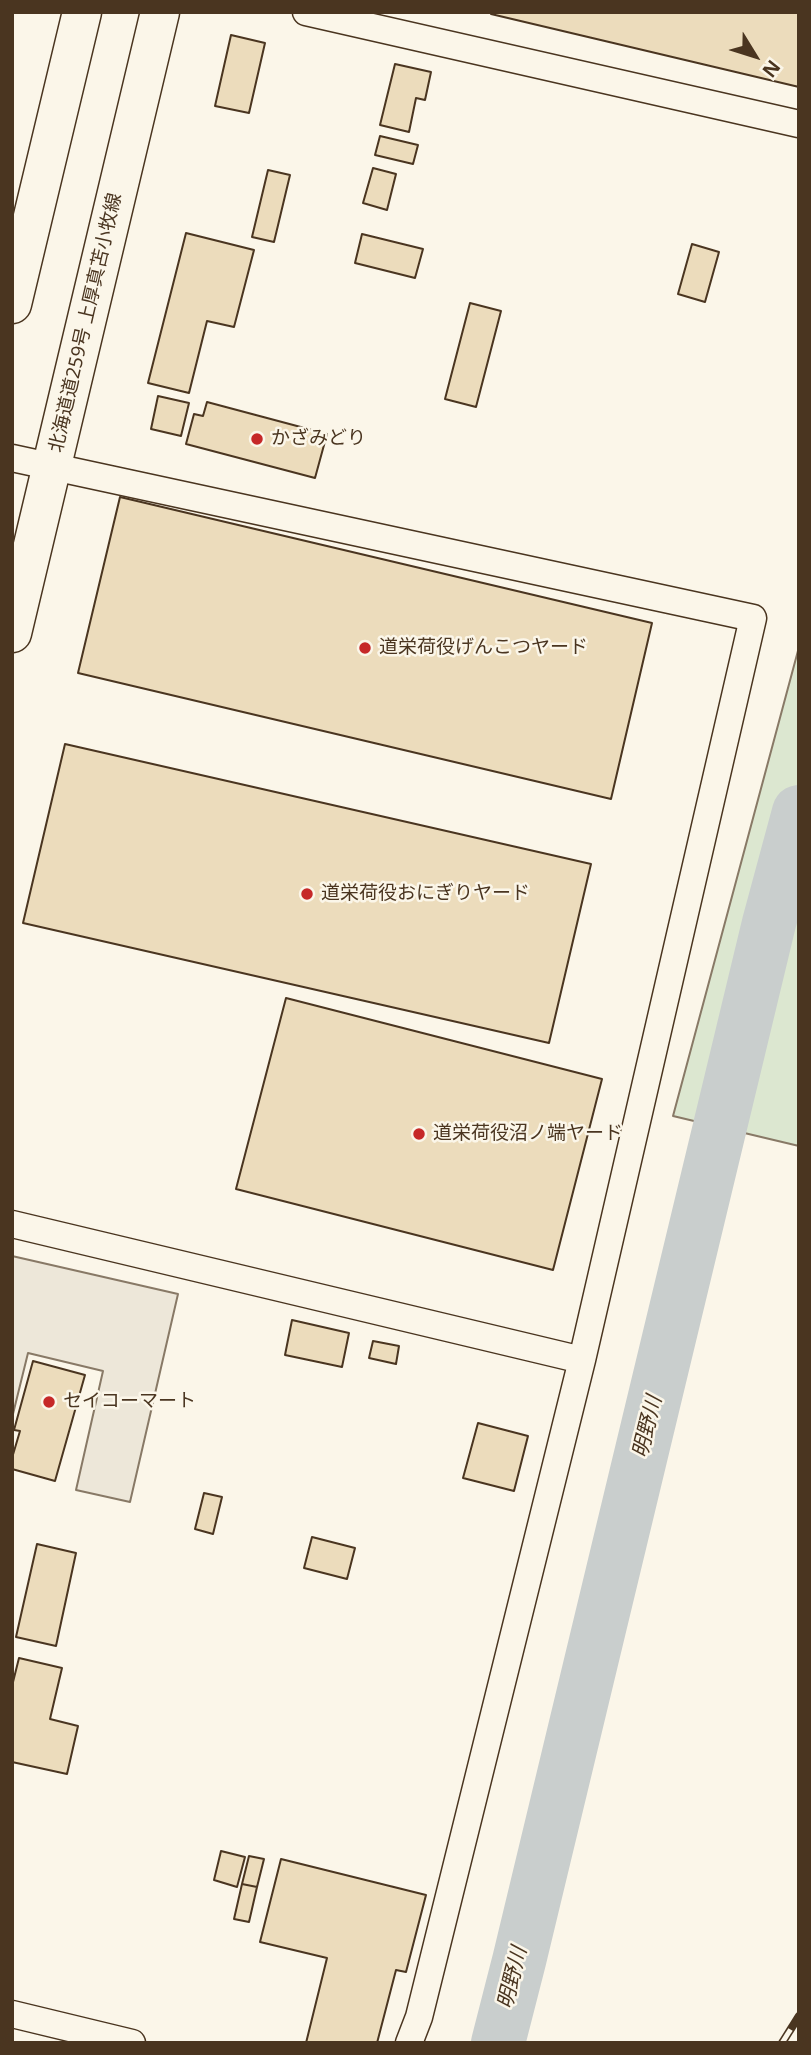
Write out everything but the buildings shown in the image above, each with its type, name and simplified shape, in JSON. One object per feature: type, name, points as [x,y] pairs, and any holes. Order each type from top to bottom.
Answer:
[{"type":"main road","points":[[12,304],[82,12]]},
{"type":"main road","name":"北海道道259号 上厚真苫小牧線","points":[[12,633],[160,12]]},
{"type":"street","points":[[306,12],[799,124]]},
{"type":"street","points":[[12,458],[753,618],[582,1360],[419,2017],[410,2043]]},
{"type":"street","points":[[12,1224],[582,1360]]},
{"type":"street","points":[[12,2014],[132,2043]]},
{"type":"green space","points":[[799,647],[799,1146],[673,1116]]},
{"type":"shaded area","points":[[12,1256],[178,1294],[130,1502],[76,1490],[103,1371],[28,1353],[12,1418]]},
{"type":"waterway","name":"明野川","points":[[498,2043],[769,923],[799,812]]},
{"type":"railway","points":[[782,2043],[799,2016]]},
{"type":"place","name":"かざみどり","points":[[257,439]]},
{"type":"place","name":"道栄荷役げんこつヤード","points":[[365,648]]},
{"type":"place","name":"道栄荷役おにぎりヤード","points":[[307,894]]},
{"type":"place","name":"道栄荷役沼ノ端ヤード","points":[[419,1134]]},
{"type":"place","name":"セイコーマート","points":[[49,1402]]}]
